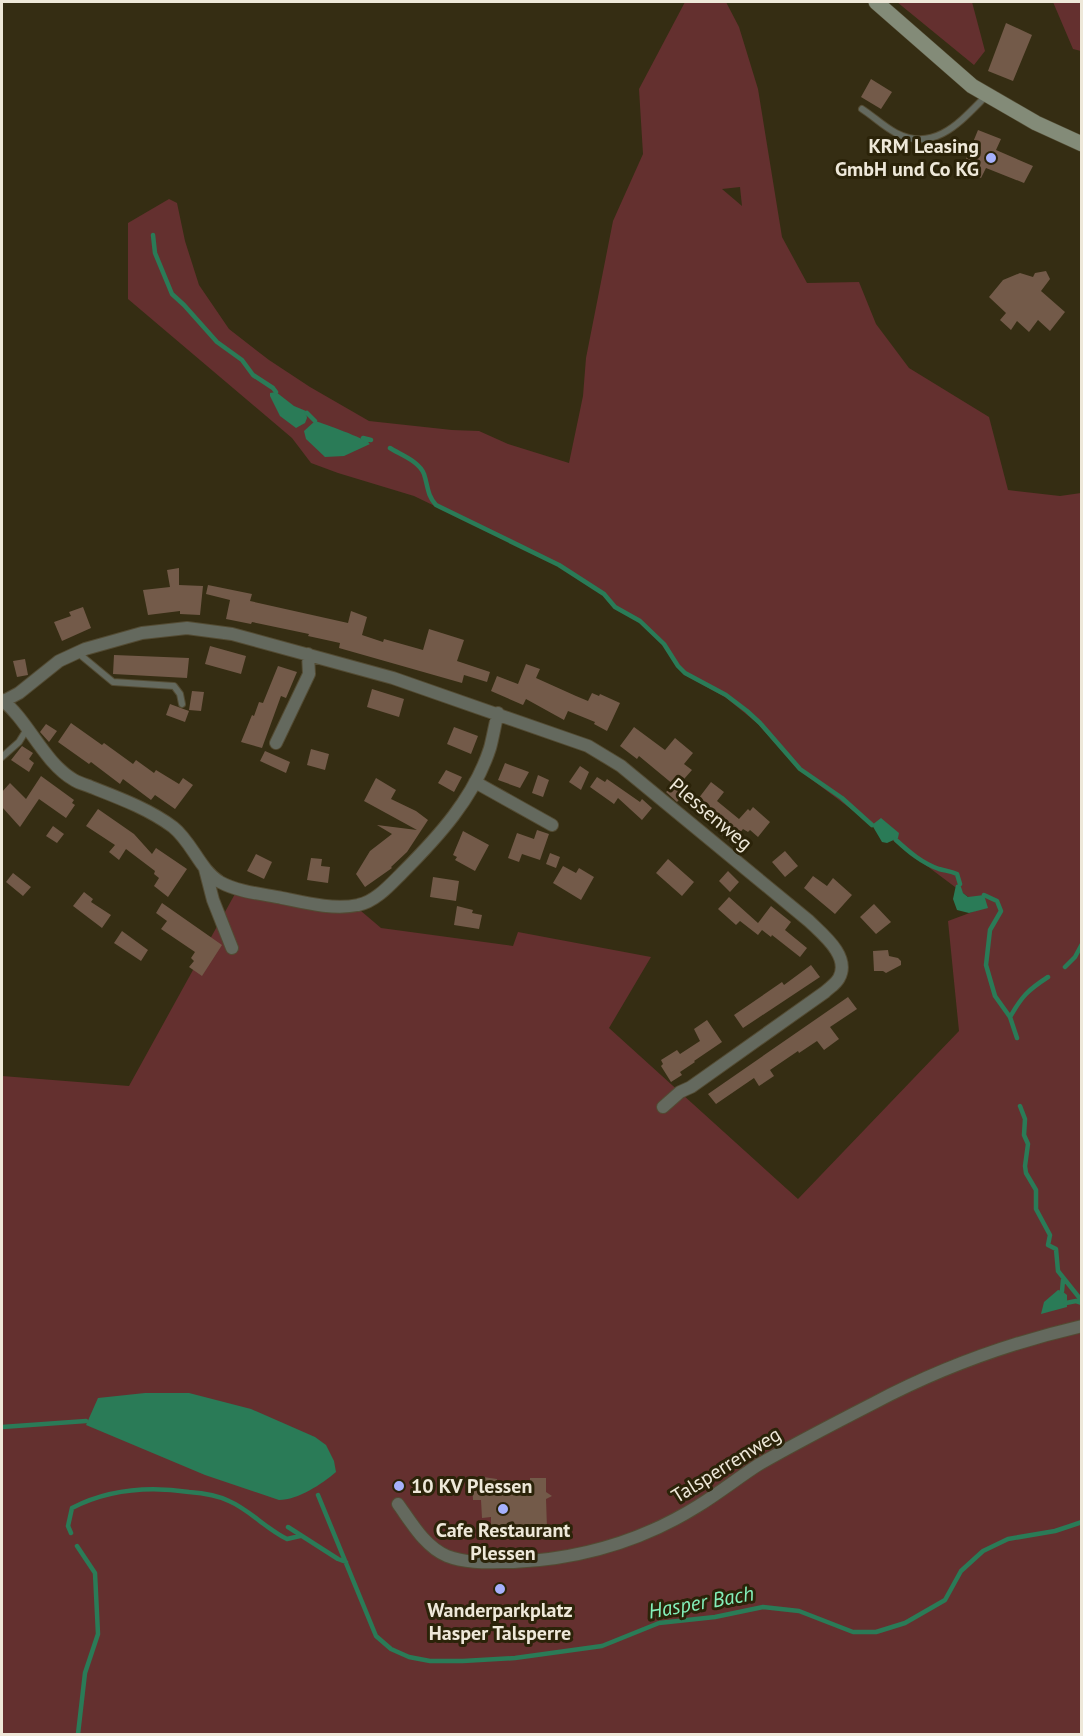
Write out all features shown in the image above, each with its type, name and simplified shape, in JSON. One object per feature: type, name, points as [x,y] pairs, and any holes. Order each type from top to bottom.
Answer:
[{"type":"main road","points":[[876,2],[972,86],[1036,123],[1082,144]]},
{"type":"street","name":"Plessenweg","points":[[3,700],[19,693],[59,661],[78,652],[142,633],[188,628],[232,634],[393,678],[498,712],[588,746],[621,766],[808,921],[829,940],[841,962],[838,980],[825,992],[691,1087],[680,1092],[663,1107]]},
{"type":"street","points":[[276,743],[309,674],[308,654]]},
{"type":"street","points":[[3,700],[48,755],[74,780],[156,816],[182,835],[218,881],[233,888],[340,907],[361,905],[379,895],[420,855],[453,818],[475,782],[490,748],[498,712]]},
{"type":"street","points":[[475,782],[552,825]]},
{"type":"street","points":[[204,865],[213,900],[232,948]]},
{"type":"street","name":"Talsperrenweg","points":[[398,1504],[429,1545],[446,1556],[466,1561],[548,1560],[614,1545],[678,1518],[757,1466],[947,1367],[1030,1338],[1082,1326]]},
{"type":"lane","points":[[862,109],[896,133],[921,140],[948,132],[987,95]]},
{"type":"lane","points":[[78,652],[113,682],[174,686],[180,694],[182,704]]},
{"type":"lane","points":[[2,756],[19,742],[27,728]]},
{"type":"shaded area","points":[[685,2],[726,2],[739,27],[758,89],[782,237],[807,283],[859,282],[876,324],[909,368],[989,417],[1008,490],[1060,496],[1081,493],[1081,1734],[2,1734],[2,1076],[129,1086],[236,892],[361,911],[381,928],[513,946],[518,932],[651,957],[609,1028],[798,1199],[959,1031],[948,921],[983,908],[799,770],[757,723],[725,697],[685,675],[677,667],[663,644],[639,622],[614,607],[604,595],[559,566],[414,496],[311,463],[292,438],[128,299],[128,223],[169,199],[177,203],[185,241],[199,285],[229,329],[269,360],[369,421],[479,431],[508,444],[569,463],[583,396],[586,358],[613,221],[643,154],[639,89]],"holes":[[[740,187],[742,206],[722,189]]]},
{"type":"shaded area","points":[[897,2],[972,2],[985,51],[974,65]]},
{"type":"shaded area","points":[[1053,2],[1081,2],[1081,51],[1073,49]]},
{"type":"shaded area","points":[[276,392],[294,406],[306,411],[305,423],[296,428],[280,416],[270,396],[270,393]]},
{"type":"shaded area","points":[[315,421],[370,444],[344,456],[325,457],[306,439],[304,431]]},
{"type":"shaded area","points":[[881,818],[899,833],[898,838],[887,843],[882,842],[872,825]]},
{"type":"shaded area","points":[[960,884],[963,893],[968,897],[984,895],[988,908],[969,913],[957,910],[953,899],[956,885]]},
{"type":"shaded area","points":[[1058,1290],[1067,1295],[1067,1307],[1041,1314],[1044,1302]]},
{"type":"shaded area","points":[[145,1393],[189,1393],[251,1409],[315,1437],[326,1445],[334,1461],[336,1472],[302,1494],[279,1500],[205,1475],[86,1425],[98,1398]]},
{"type":"building","points":[[1006,23],[1032,35],[1013,81],[988,71]]},
{"type":"building","points":[[871,79],[892,92],[881,109],[861,97]]},
{"type":"building","name":"KRM Leasing GmbH und Co KG","points":[[978,130],[1001,139],[996,150],[1033,166],[1024,183],[986,168],[981,178],[962,169]]},
{"type":"building","points":[[1046,271],[1050,279],[1041,291],[1065,312],[1050,331],[1038,320],[1029,332],[1017,321],[1011,330],[1000,320],[1006,313],[989,297],[1003,280],[1020,273],[1033,277],[1035,273]]},
{"type":"building","points":[[179,568],[179,585],[203,586],[200,615],[180,614],[180,611],[148,615],[143,590],[170,587],[167,570]]},
{"type":"building","points":[[208,585],[252,594],[250,601],[348,623],[351,611],[367,617],[362,635],[383,642],[384,639],[423,650],[429,629],[464,640],[457,661],[490,672],[487,682],[464,675],[462,683],[339,648],[340,643],[308,636],[309,634],[226,619],[230,600],[206,594]]},
{"type":"building","points":[[83,607],[91,628],[62,641],[54,622],[71,616],[69,612]]},
{"type":"building","points":[[210,646],[246,656],[241,674],[205,664]]},
{"type":"building","points":[[114,655],[189,658],[187,678],[113,674]]},
{"type":"building","points":[[25,659],[28,675],[17,677],[13,661]]},
{"type":"building","points":[[526,664],[540,669],[536,678],[588,701],[592,693],[620,703],[607,731],[594,724],[595,722],[568,711],[564,720],[526,699],[523,705],[491,691],[497,676],[518,684]]},
{"type":"building","points":[[278,666],[297,672],[286,698],[281,696],[262,748],[241,742],[259,702],[263,703]]},
{"type":"building","points":[[372,689],[404,699],[399,717],[367,707]]},
{"type":"building","points":[[192,691],[204,692],[201,711],[189,710]]},
{"type":"building","points":[[170,704],[189,711],[185,722],[166,715]]},
{"type":"building","points":[[71,723],[133,764],[136,760],[154,773],[156,770],[179,784],[183,778],[193,785],[175,809],[155,795],[151,800],[123,779],[120,784],[91,762],[89,764],[58,742]]},
{"type":"building","points":[[46,724],[57,731],[49,742],[40,732]]},
{"type":"building","points":[[454,727],[478,736],[471,754],[447,744]]},
{"type":"building","points":[[634,727],[665,750],[675,738],[693,753],[684,764],[692,770],[677,787],[685,793],[677,802],[666,792],[674,785],[639,756],[637,759],[620,746]]},
{"type":"building","points":[[22,746],[33,753],[29,759],[34,763],[29,772],[11,760]]},
{"type":"building","points":[[311,749],[329,754],[325,770],[307,765]]},
{"type":"building","points":[[265,751],[290,762],[286,773],[260,761]]},
{"type":"building","points":[[505,763],[529,772],[520,788],[498,780]]},
{"type":"building","points":[[580,766],[589,772],[581,790],[569,782]]},
{"type":"building","points":[[446,770],[462,777],[454,792],[438,783]]},
{"type":"building","points":[[538,775],[549,780],[543,797],[532,793]]},
{"type":"building","points":[[41,776],[74,800],[72,803],[75,805],[66,818],[39,799],[20,827],[2,807],[2,792],[10,783],[26,799]]},
{"type":"building","points":[[597,777],[605,782],[607,779],[640,802],[642,799],[652,808],[642,820],[618,798],[614,804],[590,787]]},
{"type":"building","points":[[376,778],[396,790],[391,799],[416,811],[428,820],[407,852],[392,868],[365,887],[356,874],[370,851],[392,834],[377,825],[417,830],[364,801]]},
{"type":"building","points":[[711,782],[724,792],[717,801],[739,819],[753,807],[770,822],[758,837],[750,830],[748,832],[743,829],[732,843],[720,833],[725,827],[695,803]]},
{"type":"building","points":[[98,809],[134,834],[152,854],[156,848],[187,869],[168,897],[154,886],[159,878],[154,874],[155,871],[126,849],[119,860],[109,852],[115,845],[86,826]]},
{"type":"building","points":[[53,826],[64,834],[57,843],[46,836]]},
{"type":"building","points":[[537,830],[549,834],[540,860],[522,854],[519,862],[508,858],[517,833],[534,839]]},
{"type":"building","points":[[463,831],[489,845],[475,871],[455,860],[457,857],[453,855]]},
{"type":"building","points":[[785,851],[798,866],[785,877],[772,862]]},
{"type":"building","points":[[550,853],[560,857],[556,868],[546,864]]},
{"type":"building","points":[[256,854],[272,862],[264,879],[247,871]]},
{"type":"building","points":[[311,858],[322,859],[321,866],[330,867],[328,883],[307,880]]},
{"type":"building","points":[[668,859],[694,882],[682,896],[656,873]]},
{"type":"building","points":[[563,866],[576,873],[579,868],[594,877],[581,900],[553,883]]},
{"type":"building","points":[[728,871],[739,882],[730,892],[719,881]]},
{"type":"building","points":[[13,873],[31,887],[23,896],[6,882]]},
{"type":"building","points":[[813,876],[827,886],[833,878],[852,895],[835,914],[804,888]]},
{"type":"building","points":[[433,877],[459,881],[456,901],[430,897]]},
{"type":"building","points":[[84,892],[93,899],[91,902],[111,915],[102,928],[73,906]]},
{"type":"building","points":[[729,897],[758,923],[771,906],[791,922],[785,930],[807,948],[800,957],[762,930],[758,935],[740,921],[736,925],[718,909]]},
{"type":"building","points":[[162,903],[222,945],[202,976],[189,967],[194,961],[191,958],[195,952],[161,929],[167,921],[156,913]]},
{"type":"building","points":[[874,904],[891,922],[876,934],[860,917]]},
{"type":"building","points":[[457,906],[482,915],[479,929],[454,925]]},
{"type":"building","points":[[122,931],[148,950],[141,961],[114,943]]},
{"type":"building","points":[[888,950],[889,956],[898,958],[901,965],[886,973],[874,971],[873,951]]},
{"type":"building","points":[[811,965],[820,977],[743,1028],[734,1015],[782,982],[784,985]]},
{"type":"building","points":[[848,997],[857,1009],[830,1027],[839,1039],[824,1050],[817,1041],[770,1070],[774,1076],[759,1086],[754,1078],[716,1104],[708,1094]]},
{"type":"building","points":[[707,1020],[722,1042],[694,1061],[680,1072],[682,1075],[671,1082],[661,1066],[663,1064],[661,1060],[677,1050],[680,1054],[700,1041],[694,1029]]},
{"type":"building","points":[[483,1477],[497,1479],[498,1490],[508,1490],[508,1493],[530,1492],[530,1478],[546,1478],[546,1492],[552,1496],[546,1499],[547,1528],[542,1533],[523,1533],[516,1526],[491,1526],[491,1517],[482,1518],[481,1500],[473,1500],[472,1479]]},
{"type":"waterway","points":[[153,235],[155,253],[172,294],[217,342],[242,360],[253,375],[276,392]]},
{"type":"waterway","points":[[307,413],[315,421]]},
{"type":"waterway","points":[[367,441],[363,438],[371,440]]},
{"type":"waterway","points":[[390,448],[422,469],[429,494],[436,505],[559,565],[604,594],[615,607],[640,621],[664,644],[685,673],[726,695],[747,711],[800,769],[842,798],[872,825]]},
{"type":"waterway","points":[[896,840],[927,864],[957,874],[960,884]]},
{"type":"waterway","points":[[984,895],[997,901],[1001,911],[990,930],[986,965],[995,996],[1010,1017],[1017,1038]]},
{"type":"waterway","points":[[1065,967],[1075,957],[1082,944]]},
{"type":"waterway","points":[[1010,1017],[1026,994],[1048,977]]},
{"type":"waterway","points":[[1020,1106],[1025,1119],[1024,1135],[1028,1144],[1026,1173],[1036,1190],[1036,1209],[1050,1235],[1048,1245],[1056,1249],[1058,1271],[1082,1301]]},
{"type":"waterway","points":[[1062,1291],[1063,1280]]},
{"type":"waterway","points":[[1066,1303],[1076,1301],[1082,1303]]},
{"type":"waterway","name":"Hasper Bach","points":[[2,1427],[86,1421]]},
{"type":"waterway","points":[[71,1533],[68,1526],[72,1508],[114,1493],[159,1489],[220,1497],[244,1509],[287,1539],[300,1536]]},
{"type":"waterway","name":"Hasper Bach","points":[[318,1495],[376,1636],[391,1649],[409,1657],[430,1661],[515,1658],[602,1646],[659,1623],[715,1617],[763,1607],[799,1611],[853,1632],[876,1632],[905,1623],[945,1600],[961,1571],[983,1551],[1008,1539],[1055,1531],[1082,1522]]},
{"type":"waterway","points":[[288,1527],[346,1562]]},
{"type":"waterway","points":[[77,1546],[95,1573],[98,1634],[85,1673],[78,1734]]},
{"type":"place","name":"KRM Leasing GmbH und Co KG","points":[[991,158]]},
{"type":"place","name":"10 KV Plessen","points":[[399,1486]]},
{"type":"place","name":"Cafe Restaurant Plessen","points":[[503,1509]]},
{"type":"place","name":"Wanderparkplatz Hasper Talsperre","points":[[500,1589]]}]
